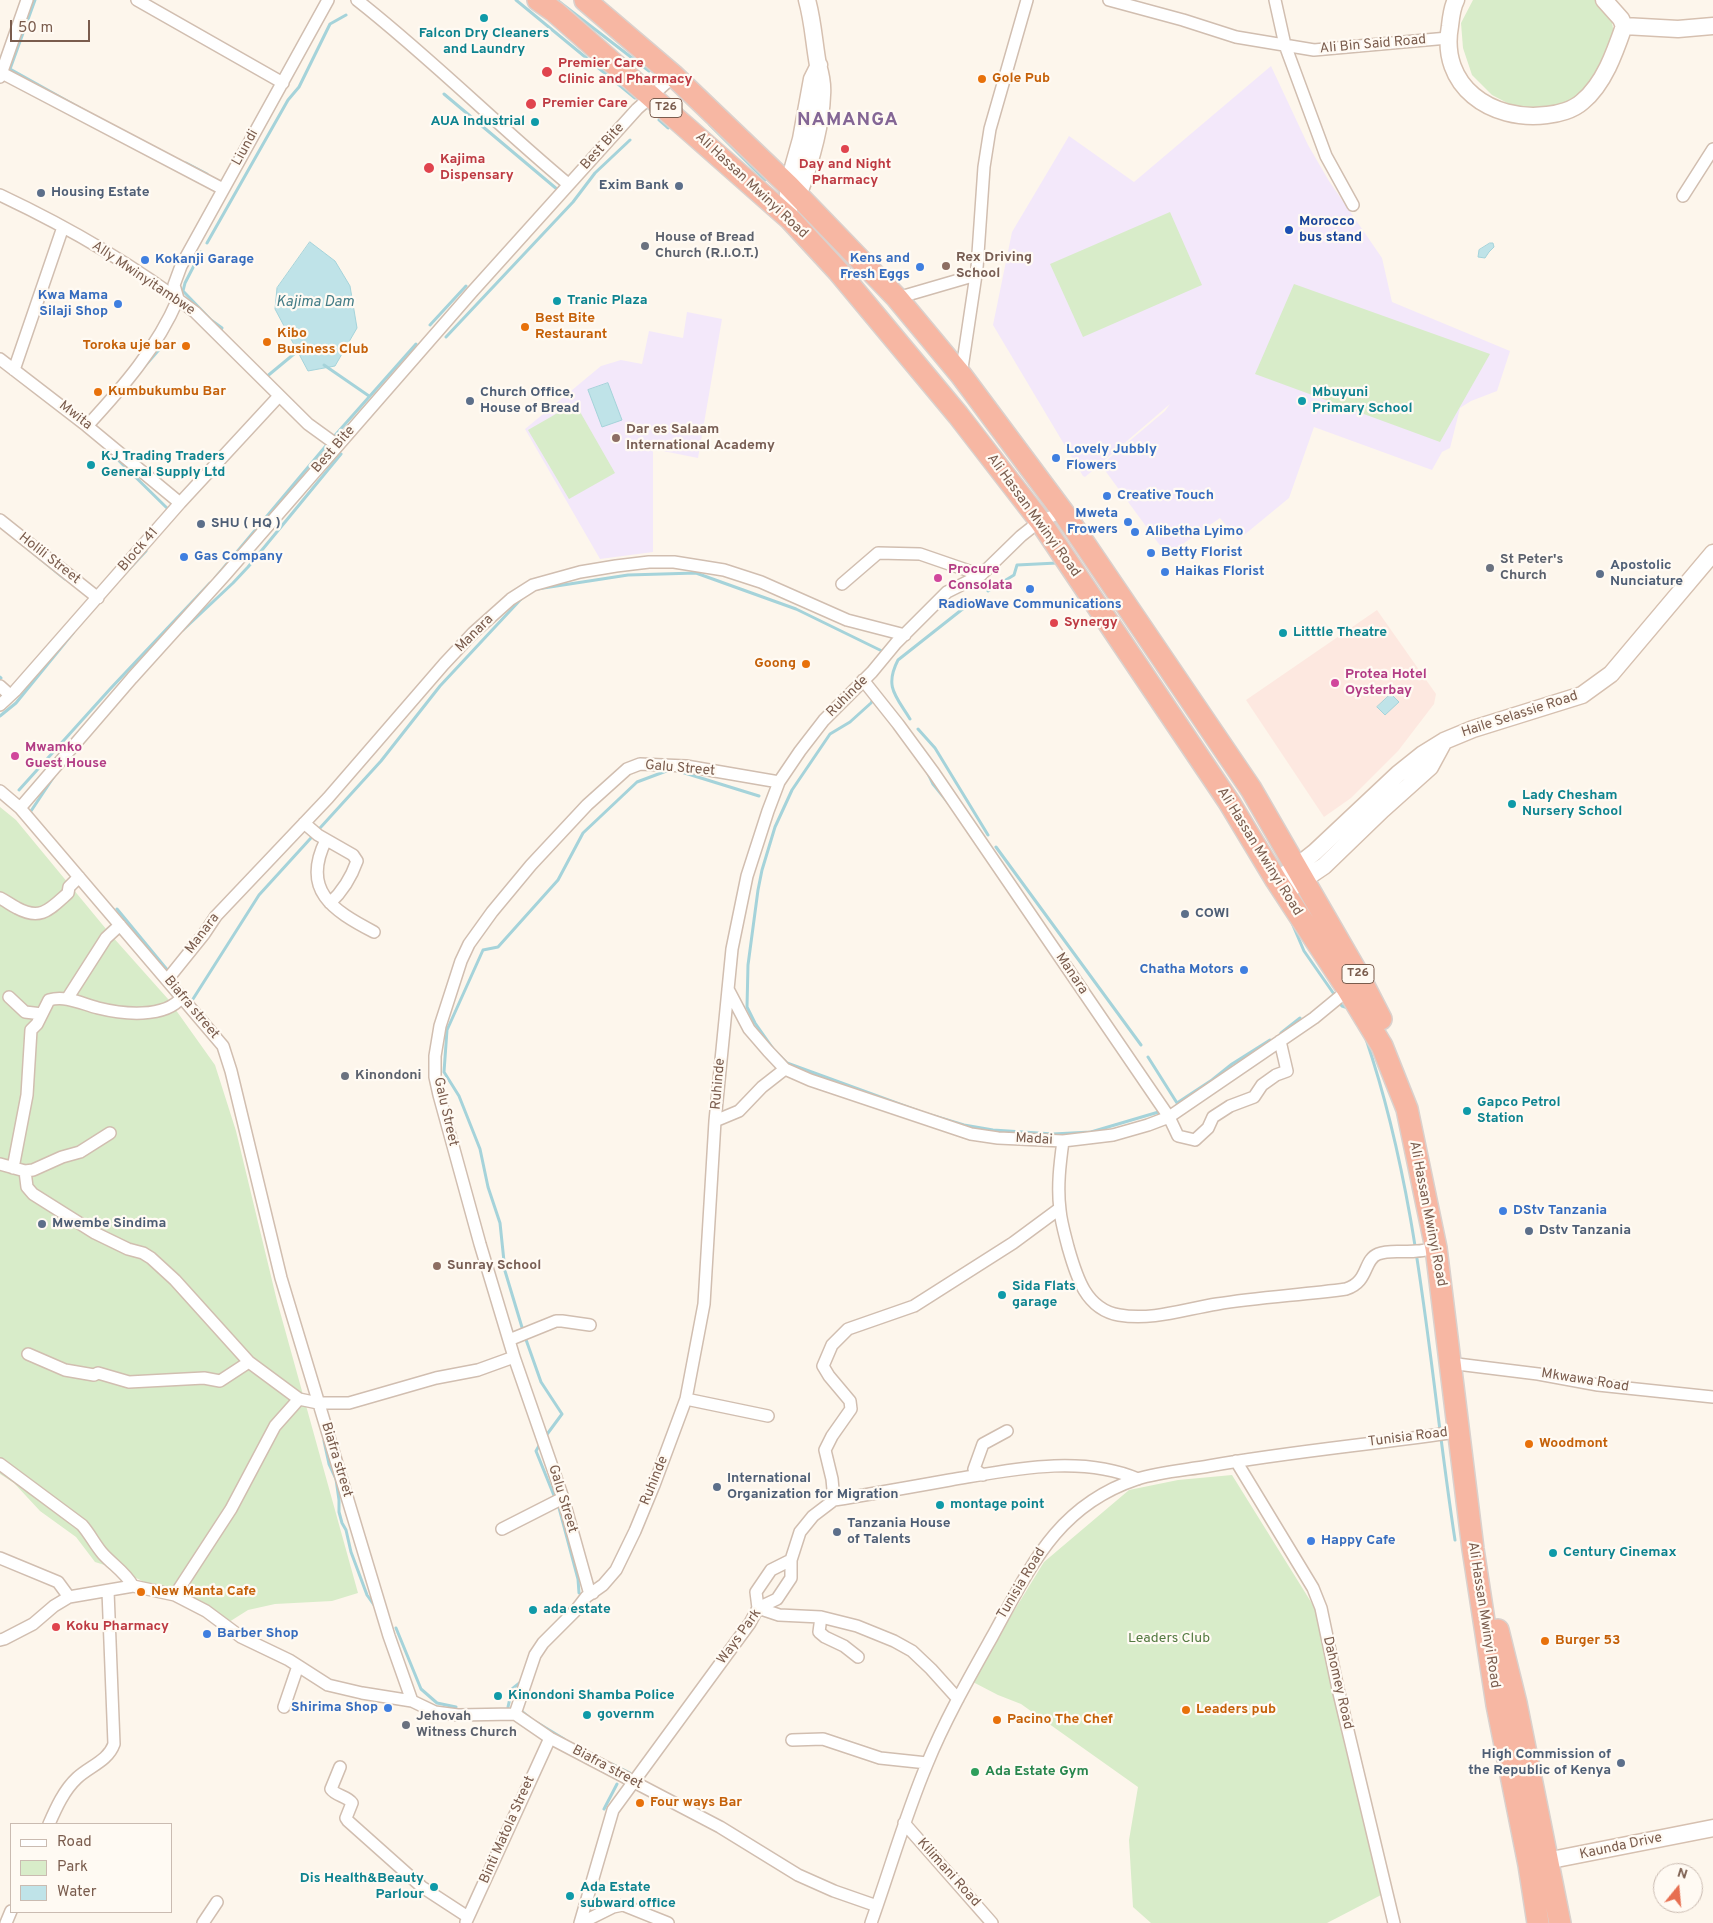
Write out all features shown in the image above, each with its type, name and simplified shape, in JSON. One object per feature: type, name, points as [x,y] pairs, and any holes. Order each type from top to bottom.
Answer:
[{"type":"highway","name":"Ali Hassan Mwinyi Road","points":[[538,0],[555,12],[652,96],[790,219],[838,271],[952,408],[1040,521],[1229,802],[1382,1046],[1407,1109],[1436,1248],[1480,1551],[1516,1703],[1550,1861],[1560,1923]]},
{"type":"highway","name":"Ali Hassan Mwinyi Road","points":[[585,0],[674,76],[793,191],[898,298],[961,375],[1064,512],[1251,789],[1359,976],[1393,1040],[1418,1105],[1433,1170],[1442,1222],[1462,1431]]},
{"type":"highway","name":"Ali Hassan Mwinyi Road","points":[[1538,1923],[1550,1861]]},
{"type":"street","points":[[27,0],[1,75],[223,189]]},
{"type":"street","points":[[136,0],[284,83]]},
{"type":"street","name":"Liundi","points":[[178,299],[174,285],[180,266],[284,83],[289,68],[328,0]]},
{"type":"street","points":[[357,0],[447,76],[527,150],[568,184]]},
{"type":"street","points":[[790,219],[788,202],[793,191],[812,79],[818,65],[813,22],[807,0]]},
{"type":"street","points":[[961,375],[976,275],[984,167],[990,129],[1027,0]]},
{"type":"street","name":"Ali Bin Said Road","points":[[1109,0],[1236,37],[1314,50],[1448,38]]},
{"type":"street","points":[[1275,0],[1285,45],[1326,156],[1354,205]]},
{"type":"street","points":[[1456,0],[1452,11],[1448,38],[1452,64],[1464,88],[1485,105],[1512,115],[1534,117],[1558,114],[1581,103],[1598,84],[1624,26],[1621,19],[1604,0]]},
{"type":"street","points":[[1624,26],[1678,29],[1713,26]]},
{"type":"street","name":"Best Bite","points":[[20,808],[132,678],[225,575],[337,445],[568,184],[637,109],[674,76]]},
{"type":"street","points":[[1683,196],[1713,149]]},
{"type":"street","name":"Ally Mwinyitambwe","points":[[0,195],[63,227],[178,299],[195,312],[308,424],[337,445]]},
{"type":"street","points":[[14,370],[63,227]]},
{"type":"street","points":[[898,298],[976,275]]},
{"type":"street","points":[[87,426],[140,365],[157,340],[178,299]]},
{"type":"street","name":"Mwita","points":[[0,359],[87,426],[180,503]]},
{"type":"street","name":"Block 41","points":[[0,705],[98,598],[180,503],[279,396]]},
{"type":"street","name":"Ruhinde","points":[[515,1714],[535,1655],[543,1643],[576,1610],[586,1597],[603,1585],[616,1570],[635,1531],[686,1399],[704,1304],[716,1121],[728,990],[737,919],[747,876],[779,782],[824,720],[947,592],[981,575],[1021,536],[1040,521],[1064,512]]},
{"type":"street","name":"Holili Street","points":[[0,520],[98,598]]},
{"type":"street","points":[[842,584],[878,553],[920,554],[981,575]]},
{"type":"street","name":"Haile Selassie Road","points":[[1280,886],[1300,874],[1398,774],[1423,754],[1444,742],[1474,729],[1582,695],[1611,674],[1713,553]]},
{"type":"street","name":"Manara","points":[[167,980],[216,916],[315,832],[474,634],[511,599],[533,585],[551,579],[616,566],[649,562],[674,562],[724,570],[761,582],[847,620],[905,635]]},
{"type":"street","name":"Manara","points":[[863,680],[934,773],[1169,1117],[1178,1136],[1195,1140],[1208,1128],[1213,1117],[1230,1106],[1254,1097],[1262,1085],[1276,1075],[1286,1071],[1287,1065],[1280,1041]]},
{"type":"street","points":[[0,686],[10,695]]},
{"type":"street","name":"Galu Street","points":[[593,1593],[589,1591],[564,1498],[514,1358],[478,1236],[435,1077],[435,1056],[440,1026],[461,961],[469,944],[492,912],[593,799],[627,769],[640,764],[686,766],[779,782]]},
{"type":"street","name":"Biafra street","points":[[0,791],[20,808],[223,1046],[236,1090],[280,1278],[389,1636],[412,1701]]},
{"type":"street","points":[[315,832],[348,851],[357,861],[353,874],[341,893],[330,903]]},
{"type":"street","points":[[315,832],[320,857],[318,885],[330,903],[345,915],[374,932]]},
{"type":"street","points":[[0,898],[16,908],[31,914],[42,913],[68,893],[69,887],[79,877]]},
{"type":"street","points":[[67,999],[106,938],[120,925]]},
{"type":"street","name":"Madai","points":[[728,990],[749,1029],[785,1068],[819,1083],[971,1134],[998,1138],[1063,1141],[1113,1135],[1169,1117],[1314,1018],[1348,990]]},
{"type":"street","points":[[9,997],[25,1012],[42,1014]]},
{"type":"street","points":[[182,997],[175,1005],[160,1011],[130,1014],[67,999],[55,998],[49,1000],[31,1030],[19,1170],[27,1188],[33,1194],[95,1233],[128,1250],[143,1253],[162,1267],[250,1362],[298,1400],[318,1403],[349,1403],[436,1378],[478,1370],[514,1358]]},
{"type":"street","points":[[716,1121],[739,1111],[768,1081],[785,1068]]},
{"type":"street","points":[[0,1164],[19,1170],[33,1170],[62,1157],[80,1152],[110,1132]]},
{"type":"street","points":[[1063,1141],[1060,1168],[1060,1209],[1078,1280],[1087,1296],[1100,1308],[1117,1315],[1134,1317],[1156,1316],[1218,1304],[1346,1289],[1358,1284],[1372,1259],[1377,1254],[1384,1252],[1416,1252],[1436,1248]]},
{"type":"street","points":[[834,1500],[832,1479],[825,1450],[832,1436],[851,1409],[850,1400],[829,1376],[823,1366],[832,1345],[848,1329],[914,1306],[1013,1243],[1060,1209]]},
{"type":"street","points":[[509,1340],[556,1321],[590,1325]]},
{"type":"street","points":[[28,1354],[64,1370],[94,1376],[98,1373],[129,1382],[204,1378],[220,1381],[250,1362]]},
{"type":"street","name":"Mkwawa Road","points":[[1457,1364],[1538,1374],[1598,1385],[1713,1397]]},
{"type":"street","points":[[686,1399],[768,1416]]},
{"type":"street","points":[[175,1595],[231,1509],[276,1426],[298,1400]]},
{"type":"street","points":[[979,1472],[983,1444],[1007,1431]]},
{"type":"street","name":"Tunisia Road","points":[[871,1923],[904,1823],[927,1763],[958,1699],[1034,1560],[1051,1537],[1085,1506],[1104,1493],[1138,1479],[1236,1461],[1462,1431]]},
{"type":"street","name":"Dahomey Road","points":[[1236,1461],[1313,1588],[1321,1608],[1338,1689],[1394,1923]]},
{"type":"street","points":[[0,1464],[82,1525],[92,1536],[104,1555],[126,1575],[133,1586]]},
{"type":"street","name":"Ways Park","points":[[580,1923],[613,1810],[750,1623],[758,1608],[777,1599],[791,1578],[791,1560],[800,1532],[812,1516],[834,1500],[934,1483],[979,1472],[1024,1468],[1074,1467],[1124,1473],[1138,1479]]},
{"type":"street","points":[[502,1529],[564,1498]]},
{"type":"street","points":[[0,1558],[58,1582],[69,1597]]},
{"type":"street","points":[[791,1560],[771,1570],[756,1592],[758,1608],[779,1615],[822,1617],[857,1626],[894,1641],[912,1651],[931,1668],[958,1699]]},
{"type":"street","points":[[0,1640],[33,1624],[54,1606],[69,1597],[133,1586],[175,1595],[206,1611],[241,1637],[271,1650],[328,1685],[354,1692],[412,1701],[435,1712],[458,1715],[515,1714]]},
{"type":"street","points":[[50,1823],[65,1792],[77,1778],[111,1754],[114,1744],[108,1591]]},
{"type":"street","points":[[822,1617],[819,1632],[844,1646],[858,1657]]},
{"type":"street","points":[[284,1707],[298,1666]]},
{"type":"street","name":"Biafra street","points":[[515,1714],[550,1738],[720,1827],[798,1874],[834,1891],[878,1906]]},
{"type":"street","name":"Binti Matola Street","points":[[467,1920],[550,1738]]},
{"type":"street","points":[[792,1740],[823,1739],[880,1758],[927,1763]]},
{"type":"street","points":[[340,1767],[331,1789],[334,1793],[350,1799],[352,1803],[346,1818],[348,1822],[422,1887],[467,1920]]},
{"type":"street","name":"Kilimani Road","points":[[904,1823],[992,1923]]},
{"type":"street","name":"Kaunda Drive","points":[[1550,1861],[1713,1828]]},
{"type":"street","points":[[203,1923],[217,1902]]},
{"type":"street","points":[[580,1923],[613,1907],[624,1905],[668,1923]]},
{"type":"shaded area","points":[[1271,66],[1308,145],[1329,181],[1382,258],[1392,302],[1510,351],[1497,391],[1471,401],[1460,408],[1450,448],[1442,452],[1432,470],[1314,427],[1289,498],[1238,540],[1220,518],[1167,555],[1101,465],[1165,411],[1170,404],[1085,477],[1083,476],[993,325],[1012,232],[1069,136],[1134,182]]},
{"type":"shaded area","name":"Dar es Salaam International Academy","points":[[687,312],[722,319],[698,458],[653,449],[653,552],[600,559],[525,429],[601,366],[621,360],[642,364],[649,331],[683,338]]},
{"type":"shaded area","name":"Protea Hotel Oysterbay","points":[[1377,610],[1436,694],[1434,704],[1398,751],[1351,798],[1324,817],[1246,700]]},
{"type":"green space","points":[[1473,0],[1597,0],[1611,15],[1614,35],[1591,84],[1566,104],[1542,110],[1515,107],[1492,95],[1472,75],[1463,48],[1461,23]]},
{"type":"green space","points":[[1170,212],[1202,285],[1083,337],[1050,264]]},
{"type":"green space","points":[[1294,284],[1490,354],[1440,442],[1255,374]]},
{"type":"green space","points":[[575,403],[615,473],[569,499],[528,430]]},
{"type":"green space","points":[[0,807],[16,820],[111,935],[168,999],[215,1065],[236,1131],[277,1301],[358,1593],[332,1601],[275,1604],[248,1610],[229,1622],[117,1569],[95,1562],[76,1537],[40,1511],[14,1483],[0,1474]]},
{"type":"green space","name":"Leaders Club","points":[[1232,1475],[1321,1618],[1345,1747],[1383,1894],[1327,1923],[1151,1923],[1133,1907],[1129,1840],[1138,1787],[1021,1704],[971,1681],[1044,1562],[1129,1490],[1178,1480]]},
{"type":"water","name":"Kajima Dam","points":[[310,242],[335,261],[350,286],[357,328],[335,366],[308,371],[275,309],[277,288]]},
{"type":"water","points":[[1493,243],[1494,247],[1485,258],[1478,257],[1479,250]]},
{"type":"water","points":[[608,383],[622,420],[602,427],[588,390]]},
{"type":"water","points":[[1391,694],[1399,702],[1385,715],[1377,707]]},
{"type":"waterway","points":[[35,0],[10,69],[87,112]]},
{"type":"waterway","points":[[516,0],[635,98]]},
{"type":"waterway","points":[[557,0],[649,71]]},
{"type":"waterway","points":[[207,243],[288,100],[299,87],[330,24],[346,15]]},
{"type":"waterway","points":[[444,94],[558,190]]},
{"type":"waterway","points":[[659,120],[668,128]]},
{"type":"waterway","points":[[710,125],[765,180]]},
{"type":"waterway","points":[[446,337],[573,202],[595,173],[630,140]]},
{"type":"waterway","points":[[186,163],[207,174]]},
{"type":"waterway","points":[[201,252],[185,283],[183,291],[211,320],[222,328],[220,333]]},
{"type":"waterway","points":[[430,325],[466,286]]},
{"type":"waterway","points":[[143,368],[164,344]]},
{"type":"waterway","points":[[215,578],[330,441],[416,344]]},
{"type":"waterway","points":[[265,378],[300,349]]},
{"type":"waterway","points":[[324,365],[369,396]]},
{"type":"waterway","points":[[110,452],[170,511]]},
{"type":"waterway","points":[[183,630],[248,567],[341,454]]},
{"type":"waterway","points":[[16,539],[65,579]]},
{"type":"waterway","points":[[118,581],[146,551]]},
{"type":"waterway","points":[[988,591],[1014,575],[1017,565],[1057,563]]},
{"type":"waterway","points":[[537,589],[628,575],[696,573],[796,609],[886,653]]},
{"type":"waterway","points":[[19,790],[111,688],[210,583]]},
{"type":"waterway","points":[[193,999],[259,895],[381,761],[440,686],[522,598]]},
{"type":"waterway","points":[[910,719],[896,697],[892,684],[892,677],[898,660],[974,600]]},
{"type":"waterway","points":[[0,716],[16,703],[73,633]]},
{"type":"waterway","points":[[874,698],[878,698],[919,755],[933,784],[967,826],[1015,899],[1132,1063],[1162,1111],[1091,1132],[1053,1134],[993,1130],[964,1125],[924,1113],[787,1063],[774,1050],[755,1023],[747,1007],[748,965],[758,890],[775,827],[792,790],[830,734],[850,722],[874,698]]},
{"type":"waterway","points":[[918,729],[935,748],[988,835]]},
{"type":"waterway","points":[[545,1437],[562,1414],[541,1382],[524,1334],[505,1271],[500,1223],[488,1187],[480,1149],[459,1096],[444,1072],[447,1030],[483,950],[498,947],[558,880],[583,833],[637,782],[669,770]]},
{"type":"waterway","points":[[675,770],[759,796]]},
{"type":"waterway","points":[[31,811],[55,775]]},
{"type":"waterway","points":[[996,847],[1141,1045]]},
{"type":"waterway","points":[[117,909],[169,972]]},
{"type":"waterway","points":[[1292,923],[1304,951],[1336,997]]},
{"type":"waterway","points":[[1339,1002],[1342,1006],[1348,1008],[1354,1019]]},
{"type":"waterway","points":[[1281,1033],[1300,1018]]},
{"type":"waterway","points":[[1366,1039],[1385,1100],[1411,1224],[1455,1540]]},
{"type":"waterway","points":[[1148,1057],[1177,1103],[1270,1040]]},
{"type":"waterway","points":[[324,1441],[329,1464],[336,1479],[342,1523],[367,1595],[374,1605]]},
{"type":"waterway","points":[[540,1444],[536,1451],[555,1498]]},
{"type":"waterway","points":[[558,1504],[578,1579],[579,1593]]},
{"type":"waterway","points":[[396,1628],[421,1689],[437,1703],[456,1707]]},
{"type":"waterway","points":[[508,1707],[512,1689],[522,1681]]},
{"type":"waterway","points":[[520,1710],[530,1718]]},
{"type":"waterway","points":[[536,1722],[564,1739]]},
{"type":"waterway","points":[[612,1764],[630,1773]]},
{"type":"waterway","points":[[604,1809],[617,1784]]},
{"type":"place","name":"Falcon Dry Cleaners and Laundry","points":[[484,18]]},
{"type":"place","name":"Premier Care Clinic and Pharmacy","points":[[547,72]]},
{"type":"place","name":"Gole Pub","points":[[982,79]]},
{"type":"place","name":"Premier Care","points":[[531,104]]},
{"type":"place","name":"AUA Industrial","points":[[535,122]]},
{"type":"place","name":"Day and Night Pharmacy","points":[[845,149]]},
{"type":"place","name":"Kajima Dispensary","points":[[429,168]]},
{"type":"place","name":"Exim Bank","points":[[679,186]]},
{"type":"place","name":"Housing Estate","points":[[41,193]]},
{"type":"place","name":"Morocco bus stand","points":[[1289,230]]},
{"type":"place","name":"House of Bread Church (R.I.O.T.)","points":[[645,246]]},
{"type":"place","name":"Kokanji Garage","points":[[145,260]]},
{"type":"place","name":"Rex Driving School","points":[[946,266]]},
{"type":"place","name":"Kens and Fresh Eggs","points":[[920,267]]},
{"type":"place","name":"Tranic Plaza","points":[[557,301]]},
{"type":"place","name":"Kwa Mama Silaji Shop","points":[[118,304]]},
{"type":"place","name":"Best Bite Restaurant","points":[[525,327]]},
{"type":"place","name":"Kibo Business Club","points":[[267,342]]},
{"type":"place","name":"Toroka uje bar","points":[[186,346]]},
{"type":"place","name":"Kumbukumbu Bar","points":[[98,392]]},
{"type":"place","name":"Church Office, House of Bread","points":[[470,401]]},
{"type":"place","name":"Mbuyuni Primary School","points":[[1302,401]]},
{"type":"place","name":"Dar es Salaam International Academy","points":[[616,438]]},
{"type":"place","name":"Lovely Jubbly Flowers","points":[[1056,458]]},
{"type":"place","name":"KJ Trading Traders General Supply Ltd","points":[[91,465]]},
{"type":"place","name":"Creative Touch","points":[[1107,496]]},
{"type":"place","name":"Mweta Frowers","points":[[1128,522]]},
{"type":"place","name":"SHU ( HQ )","points":[[201,524]]},
{"type":"place","name":"Alibetha Lyimo","points":[[1135,532]]},
{"type":"place","name":"Betty Florist","points":[[1151,553]]},
{"type":"place","name":"Gas Company","points":[[184,557]]},
{"type":"place","name":"St Peter's Church","points":[[1490,568]]},
{"type":"place","name":"Haikas Florist","points":[[1165,572]]},
{"type":"place","name":"Apostolic Nunciature","points":[[1600,574]]},
{"type":"place","name":"Procure Consolata","points":[[938,578]]},
{"type":"place","name":"RadioWave Communications","points":[[1030,589]]},
{"type":"place","name":"Synergy","points":[[1054,623]]},
{"type":"place","name":"Litttle Theatre","points":[[1283,633]]},
{"type":"place","name":"Goong","points":[[806,664]]},
{"type":"place","name":"Protea Hotel Oysterbay","points":[[1335,683]]},
{"type":"place","name":"Mwamko Guest House","points":[[15,756]]},
{"type":"place","name":"Lady Chesham Nursery School","points":[[1512,804]]},
{"type":"place","name":"COWI","points":[[1185,914]]},
{"type":"place","name":"Chatha Motors","points":[[1244,970]]},
{"type":"place","name":"Kinondoni","points":[[345,1076]]},
{"type":"place","name":"Gapco Petrol Station","points":[[1467,1111]]},
{"type":"place","name":"DStv Tanzania","points":[[1503,1211]]},
{"type":"place","name":"Mwembe Sindima","points":[[42,1224]]},
{"type":"place","name":"Dstv Tanzania","points":[[1529,1231]]},
{"type":"place","name":"Sunray School","points":[[437,1266]]},
{"type":"place","name":"Sida Flats garage","points":[[1002,1295]]},
{"type":"place","name":"Woodmont","points":[[1529,1444]]},
{"type":"place","name":"International Organization for Migration","points":[[717,1487]]},
{"type":"place","name":"montage point","points":[[940,1505]]},
{"type":"place","name":"Tanzania House of Talents","points":[[837,1532]]},
{"type":"place","name":"Happy Cafe","points":[[1311,1541]]},
{"type":"place","name":"Century Cinemax","points":[[1553,1553]]},
{"type":"place","name":"New Manta Cafe","points":[[141,1592]]},
{"type":"place","name":"ada estate","points":[[533,1610]]},
{"type":"place","name":"Koku Pharmacy","points":[[56,1627]]},
{"type":"place","name":"Barber Shop","points":[[207,1634]]},
{"type":"place","name":"Burger 53","points":[[1545,1641]]},
{"type":"place","name":"Kinondoni Shamba Police","points":[[498,1696]]},
{"type":"place","name":"Shirima Shop","points":[[388,1708]]},
{"type":"place","name":"Leaders pub","points":[[1186,1710]]},
{"type":"place","name":"governm","points":[[587,1715]]},
{"type":"place","name":"Pacino The Chef","points":[[997,1720]]},
{"type":"place","name":"Jehovah Witness Church","points":[[406,1725]]},
{"type":"place","name":"High Commission of the Republic of Kenya","points":[[1621,1763]]},
{"type":"place","name":"Ada Estate Gym","points":[[975,1772]]},
{"type":"place","name":"Four ways Bar","points":[[640,1803]]},
{"type":"place","name":"Dis Health&Beauty Parlour","points":[[434,1887]]},
{"type":"place","name":"Ada Estate subward office","points":[[570,1896]]},
{"type":"district","name":"NAMANGA","points":[[848,121]]}]
